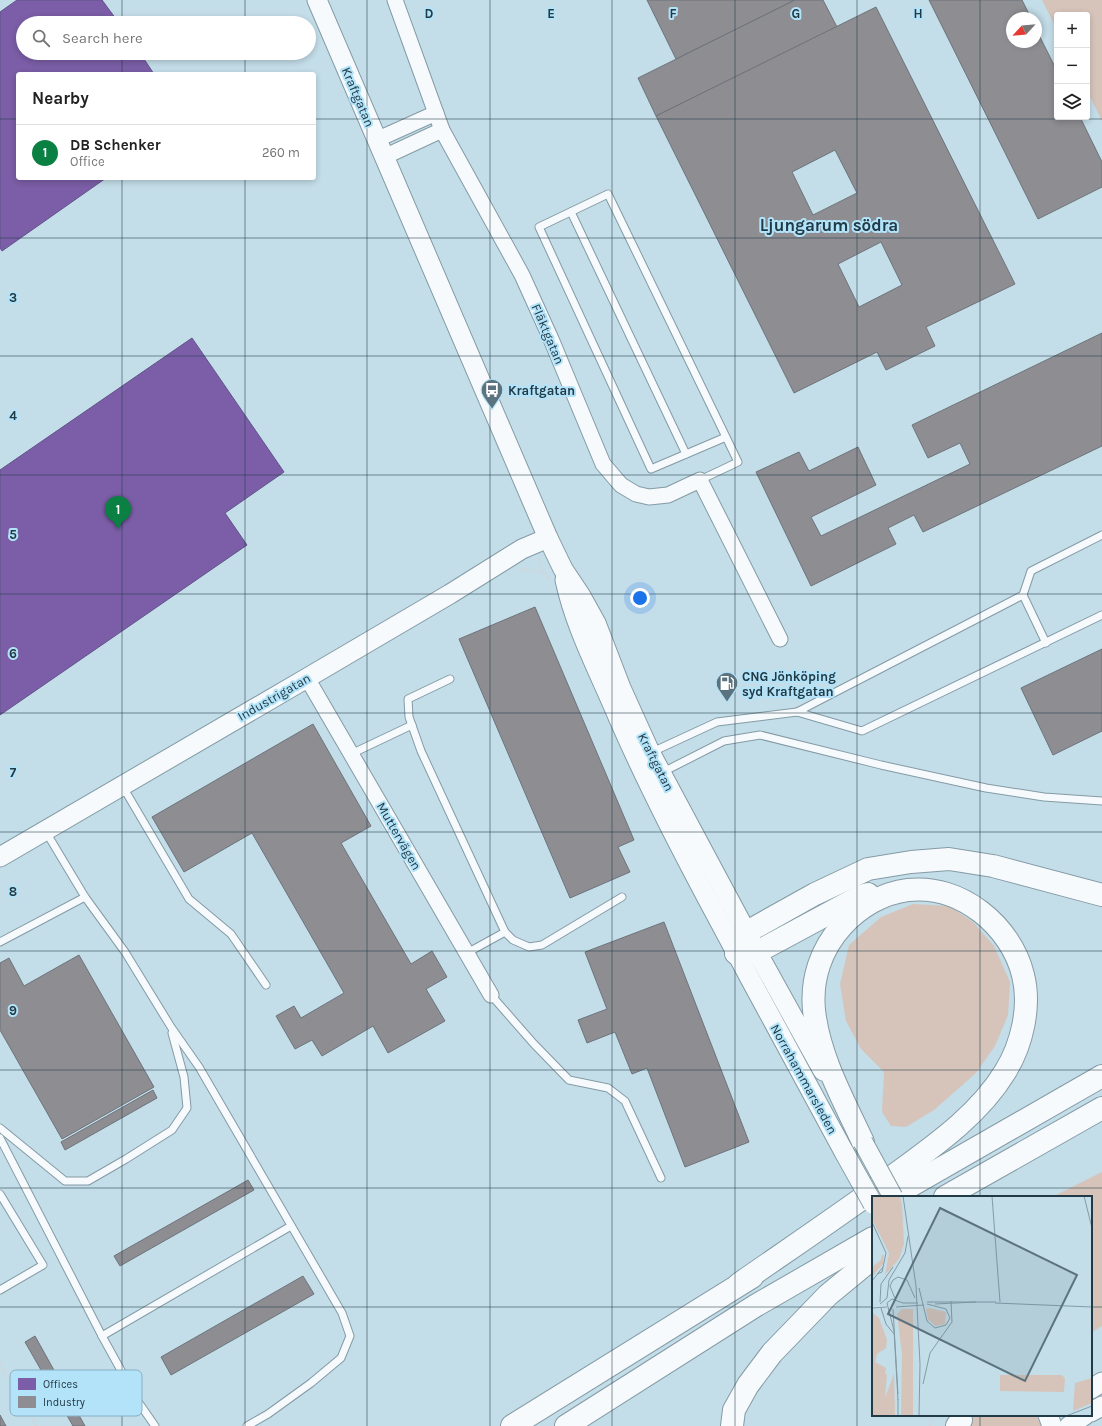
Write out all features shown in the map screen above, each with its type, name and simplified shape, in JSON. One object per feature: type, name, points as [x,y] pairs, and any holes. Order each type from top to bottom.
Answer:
[{"type":"highway","points":[[739,1284],[844,1211],[945,1137],[982,1103],[1006,1071],[1020,1040],[1026,1006],[1023,976],[1015,953],[1003,932],[982,912],[956,896],[928,890],[886,890],[861,896],[746,953],[747,932],[815,894],[868,869],[911,862],[949,859],[993,866],[1102,895]]},
{"type":"highway","points":[[854,1147],[836,1084],[822,1048],[814,1011],[814,984],[820,959],[832,937],[844,924],[863,907],[882,897],[908,890]]},
{"type":"highway","points":[[894,1196],[1102,1076]]},
{"type":"highway","points":[[947,1196],[1102,1108]]},
{"type":"highway","points":[[963,1196],[1043,1141]]},
{"type":"highway","points":[[512,1426],[739,1284],[872,1208]]},
{"type":"highway","points":[[566,1426],[755,1306],[872,1239]]},
{"type":"highway","points":[[732,1426],[734,1410],[748,1385],[772,1353],[828,1295],[872,1259]]},
{"type":"street","name":"Kraftgatan","points":[[317,0],[548,538],[563,569],[581,596],[596,624],[621,688],[650,752],[747,932]]},
{"type":"street","name":"Fläktgatan","points":[[395,0],[442,130],[522,275],[551,339],[603,464],[621,485],[636,494],[649,497],[668,495],[700,480]]},
{"type":"street","points":[[376,140],[436,113]]},
{"type":"street","points":[[384,157],[442,130]]},
{"type":"street","points":[[700,480],[780,639]]},
{"type":"street","name":"Industrigatan","points":[[0,857],[450,594],[522,550],[548,538]]},
{"type":"street","name":"Kraftgatan","points":[[563,569],[570,602],[640,768],[658,805],[746,953]]},
{"type":"street","name":"Muttervägen","points":[[307,678],[491,994]]},
{"type":"street","name":"Norrahammarsleden","points":[[746,953],[854,1147],[891,1196]]},
{"type":"street","name":"Norrahammarsleden","points":[[854,1147],[872,1201]]},
{"type":"street","points":[[1092,1373],[1102,1369]]},
{"type":"street","points":[[1092,1388],[1102,1382]]},
{"type":"street","points":[[1092,1411],[1102,1406]]},
{"type":"street","points":[[1048,1416],[1052,1426]]},
{"type":"street","points":[[1069,1426],[1084,1416]]},
{"type":"lane","points":[[700,480],[738,462],[726,437],[608,194],[539,227],[651,469],[726,437]]},
{"type":"lane","points":[[571,212],[686,454]]},
{"type":"lane","points":[[1046,643],[1023,595],[1031,571],[1102,536]]},
{"type":"lane","points":[[1023,595],[797,712],[717,722],[650,752],[640,768],[661,773],[724,741],[760,735],[881,765],[986,788],[1044,797],[1102,801]]},
{"type":"lane","points":[[797,712],[862,731],[1102,615]]},
{"type":"lane","points":[[450,679],[408,699],[409,717],[421,751],[506,932],[513,940],[529,947],[542,945],[622,897]]},
{"type":"lane","points":[[351,754],[412,726]]},
{"type":"lane","points":[[122,785],[189,899],[231,934],[266,985]]},
{"type":"lane","points":[[45,830],[85,897],[126,952],[170,1027],[198,1067],[342,1313],[350,1336],[341,1358],[311,1383],[268,1414],[247,1426]]},
{"type":"lane","points":[[0,942],[85,897]]},
{"type":"lane","points":[[467,953],[506,932]]},
{"type":"lane","points":[[491,994],[534,1044],[569,1080],[608,1088],[625,1101],[660,1178]]},
{"type":"lane","points":[[0,1128],[65,1181],[88,1181],[126,1159],[172,1130],[187,1108],[184,1077],[170,1027]]},
{"type":"lane","points":[[0,1138],[121,1370]]},
{"type":"lane","points":[[0,1194],[43,1265],[0,1290]]},
{"type":"lane","points":[[102,1336],[291,1226]]},
{"type":"lane","points":[[142,1407],[156,1426]]},
{"type":"path","points":[[0,1362],[10,1380]]},
{"type":"path","points":[[30,1416],[36,1426]]},
{"type":"path","points":[[930,1426],[934,1416]]},
{"type":"shaded area","points":[[1042,0],[1102,0],[1102,121],[1090,97],[1090,12],[1054,12],[1054,24]]},
{"type":"shaded area","points":[[913,904],[949,906],[973,922],[994,946],[1010,982],[1008,1015],[995,1046],[976,1073],[934,1110],[906,1127],[891,1126],[882,1112],[884,1072],[861,1049],[846,1021],[840,984],[849,945],[881,917]]},
{"type":"shaded area","points":[[1102,1172],[1102,1326],[1092,1332],[1092,1196],[1054,1196]]},
{"type":"shaded area","points":[[974,1416],[1036,1416],[1041,1426],[969,1426]]},
{"type":"building: Offices","points":[[17,0],[102,0],[114,16],[16,16],[16,60],[145,60],[153,72],[16,72],[16,180],[103,180],[2,251],[0,248],[0,12]]},
{"type":"building: Offices","points":[[192,338],[284,472],[225,513],[247,545],[0,715],[0,470]]},
{"type":"building: Industry","points":[[647,0],[795,0],[676,59]]},
{"type":"building: Industry","points":[[795,0],[823,0],[837,27],[656,116],[638,78]]},
{"type":"building: Industry","points":[[929,0],[1022,0],[1028,12],[1006,12],[1006,48],[1042,48],[1042,41],[1054,65],[1054,120],[1081,120],[1102,162],[1102,187],[1038,219]]},
{"type":"building: Industry","points":[[876,7],[1015,284],[926,327],[935,346],[886,370],[877,352],[794,393],[656,116]],"holes":[[[835,150],[857,193],[813,215],[792,172]],[[881,242],[902,285],[859,307],[838,264]]]},
{"type":"building: Industry","points":[[1102,333],[1102,446],[923,532],[914,515],[888,528],[896,544],[811,586],[756,472],[799,452],[809,471],[858,447],[876,485],[811,517],[821,536],[970,464],[960,443],[928,458],[912,425]]},
{"type":"building: Industry","points":[[535,607],[634,840],[618,847],[630,872],[570,898],[459,639]]},
{"type":"building: Industry","points":[[1102,649],[1102,731],[1053,755],[1021,688]]},
{"type":"building: Industry","points":[[313,724],[371,826],[341,843],[411,964],[432,951],[447,977],[426,989],[445,1021],[388,1053],[373,1026],[322,1056],[312,1040],[295,1049],[276,1016],[294,1006],[301,1018],[344,993],[252,833],[184,872],[152,817]]},
{"type":"building: Industry","points":[[664,922],[749,1142],[685,1167],[647,1068],[632,1074],[615,1032],[587,1043],[578,1020],[607,1009],[585,952]]},
{"type":"building: Industry","points":[[79,955],[154,1087],[62,1139],[0,1030],[0,963],[9,958],[24,986]]},
{"type":"building: Industry","points":[[153,1090],[157,1098],[65,1150],[61,1142]]},
{"type":"building: Industry","points":[[248,1180],[254,1190],[120,1266],[114,1256]]},
{"type":"building: Industry","points":[[303,1276],[314,1294],[171,1375],[161,1357]]},
{"type":"building: Industry","points":[[35,1336],[54,1370],[41,1370],[25,1342]]},
{"type":"building: Industry","points":[[0,1415],[6,1426],[0,1426]]},
{"type":"building: Industry","points":[[67,1416],[79,1416],[85,1426],[73,1426]]},
{"type":"place","name":"Kraftgatan","points":[[492,410]]},
{"type":"place","name":"DB Schenker","points":[[118,529]]},
{"type":"place","name":"CNG Jönköping syd Kraftgatan","points":[[727,702]]},
{"type":"district","name":"Ljungarum södra","points":[[829,225]]}]
